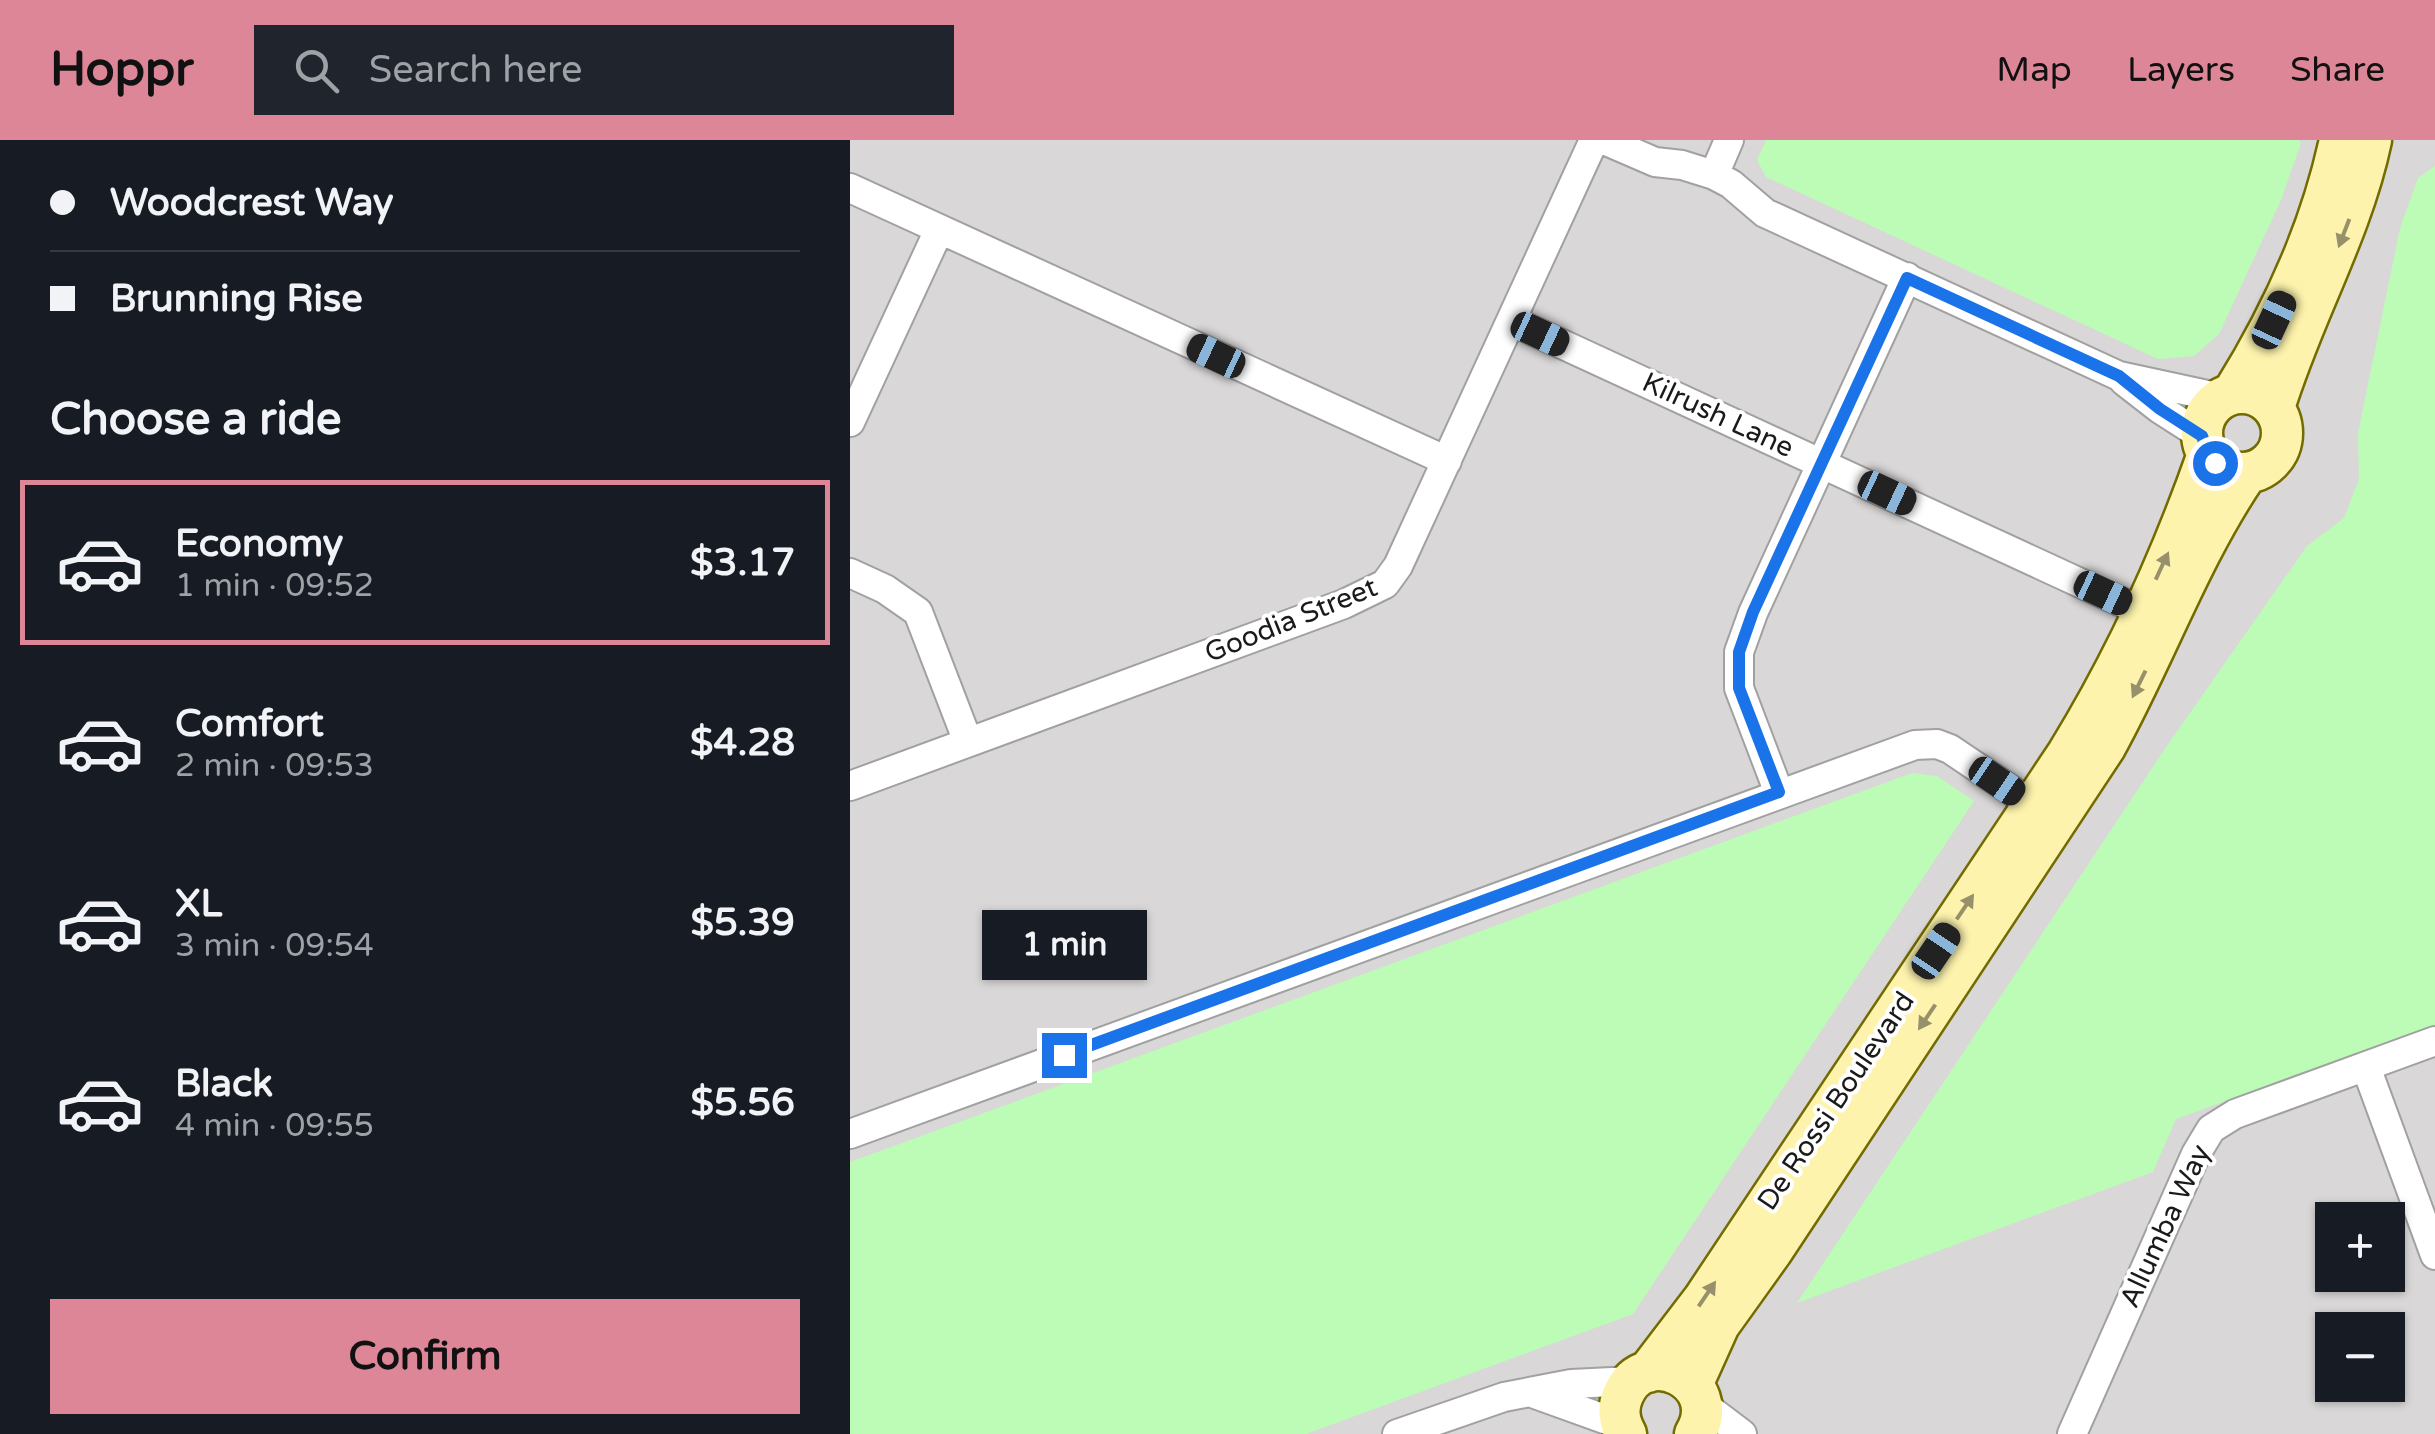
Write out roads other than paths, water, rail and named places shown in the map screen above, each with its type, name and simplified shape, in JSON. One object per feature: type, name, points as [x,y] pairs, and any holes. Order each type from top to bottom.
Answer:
[{"type":"street","name":"Goodia Street","points":[[850,786],[1368,594],[1385,584],[1398,566],[1594,140]]},
{"type":"street","points":[[1604,140],[1655,162],[1714,175],[1765,212],[2119,376],[2204,445],[2224,469],[2247,472],[2268,463],[2281,442],[2280,418],[2256,394],[2227,395],[2119,376]]},
{"type":"street","points":[[1714,175],[1729,140]]},
{"type":"street","points":[[2204,445],[2206,414],[2227,395],[2259,351],[2303,257],[2334,172],[2340,140]]},
{"type":"street","points":[[2274,408],[2287,364],[2350,218],[2371,140]]},
{"type":"street","points":[[850,188],[1447,461]]},
{"type":"street","points":[[850,422],[938,230]]},
{"type":"street","points":[[1779,792],[1739,688],[1739,652],[1753,612],[1907,278]]},
{"type":"street","name":"Kilrush Lane","points":[[1512,321],[2141,611]]},
{"type":"street","name":"De Rossi Boulevard","points":[[1641,1376],[1704,1300],[2094,711],[2185,516],[2204,445]]},
{"type":"street","name":"De Rossi Boulevard","points":[[1696,1407],[1719,1325],[2105,747],[2211,528],[2247,472]]},
{"type":"street","points":[[850,573],[886,589],[918,612],[968,742]]},
{"type":"street","points":[[850,1134],[1779,792],[1925,742],[1950,749],[2033,805]]},
{"type":"street","name":"Allumba Way","points":[[2072,1434],[2204,1138],[2235,1114],[2435,1041]]},
{"type":"street","points":[[2366,1066],[2435,1255]]},
{"type":"street","points":[[1397,1434],[1472,1406],[1572,1384],[1672,1372],[1696,1407],[1742,1434]]},
{"type":"street","points":[[1624,1431],[1620,1401],[1641,1376]]},
{"type":"street","points":[[1534,1393],[1624,1431]]}]
